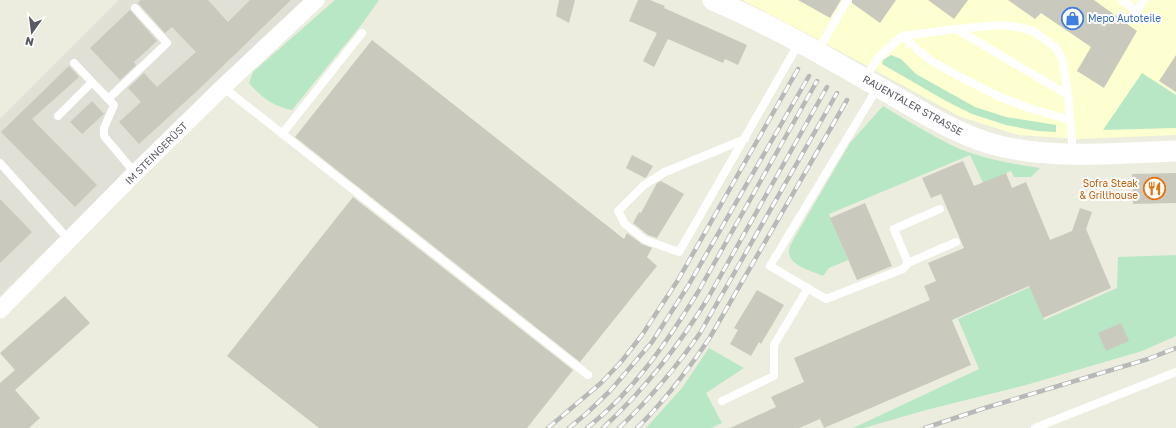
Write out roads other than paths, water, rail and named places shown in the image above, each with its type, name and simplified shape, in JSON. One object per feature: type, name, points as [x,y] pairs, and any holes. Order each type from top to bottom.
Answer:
[{"type":"street","name":"IM STEINGERÜST","points":[[0,310],[135,173],[223,87],[316,0]]},
{"type":"street","name":"RAUENTALER STRASSE","points":[[713,0],[809,47],[942,123],[971,137],[1003,147],[1038,153],[1073,154],[1176,151]]},
{"type":"lane","points":[[745,139],[665,172],[644,185],[618,211],[625,224],[645,240],[679,252],[745,139],[809,47],[847,0]]},
{"type":"lane","points":[[1122,0],[1136,10],[1144,0]]},
{"type":"lane","points":[[108,99],[167,43],[134,8]]},
{"type":"lane","points":[[956,242],[908,263],[903,269],[826,299],[770,266],[872,83],[878,58],[902,36],[1000,25],[1033,31],[1056,48],[1062,60],[1068,95],[1073,154]]},
{"type":"lane","points":[[956,29],[1068,95]]},
{"type":"lane","points":[[282,134],[362,33]]},
{"type":"lane","points":[[902,36],[931,61],[966,80],[1002,98],[1032,109],[1070,120]]},
{"type":"lane","points":[[74,63],[114,105],[104,128],[104,136],[135,173]]},
{"type":"lane","points":[[58,116],[92,82]]},
{"type":"lane","points":[[223,87],[588,375]]},
{"type":"lane","points":[[0,163],[69,240]]},
{"type":"lane","points":[[908,263],[894,229],[940,209]]},
{"type":"lane","points":[[722,401],[774,376],[774,345],[808,288]]},
{"type":"lane","points":[[1035,428],[1176,372]]},
{"type":"railway","points":[[548,428],[601,383],[621,362],[642,335],[678,280],[798,69]]},
{"type":"railway","points":[[569,428],[610,391],[652,342],[688,286],[809,76]]},
{"type":"railway","points":[[587,428],[604,414],[634,382],[674,329],[698,292],[817,81]]},
{"type":"railway","points":[[603,428],[647,383],[697,316],[827,87]]},
{"type":"railway","points":[[619,428],[642,406],[662,383],[700,333],[837,93]]},
{"type":"railway","points":[[637,428],[675,385],[709,339],[847,100]]},
{"type":"railway","points":[[925,428],[985,408],[1148,359],[1176,348]]},
{"type":"place","name":"Mepo Autoteile","points":[[1072,18]]},
{"type":"place","name":"Sofra Steak & Grillhouse","points":[[1154,189]]}]
